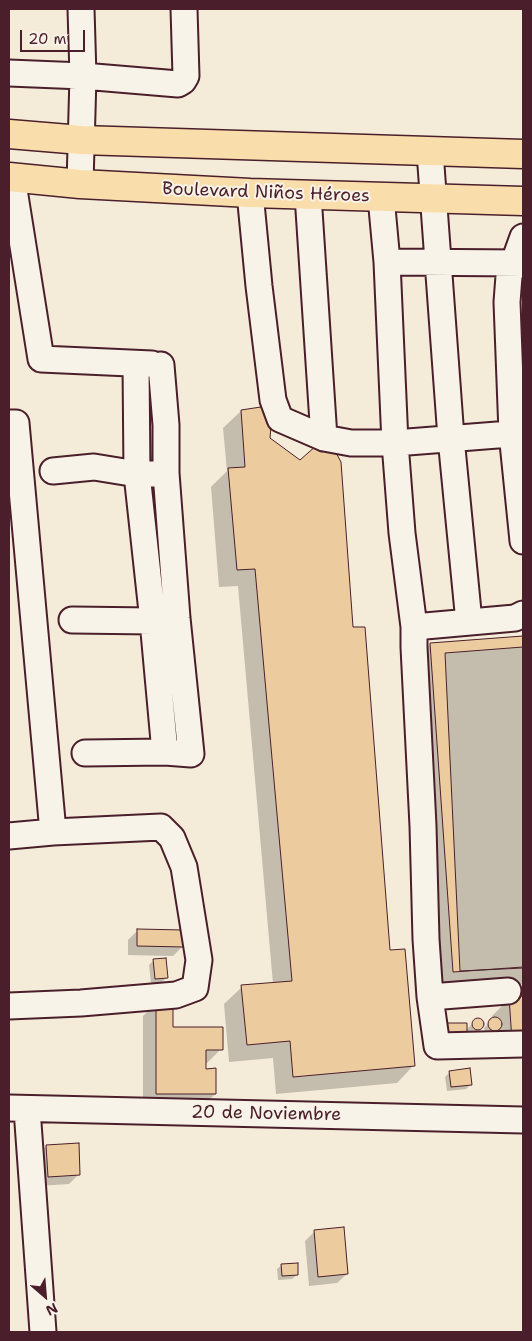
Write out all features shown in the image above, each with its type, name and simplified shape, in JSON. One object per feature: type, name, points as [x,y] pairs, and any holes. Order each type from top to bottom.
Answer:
[{"type":"main road","points":[[9,134],[81,140],[523,154]]},
{"type":"main road","name":"Boulevard Niños Héroes","points":[[10,177],[80,184],[250,194],[523,201]]},
{"type":"street","points":[[80,184],[83,76],[81,9]]},
{"type":"street","points":[[9,72],[178,84],[186,76],[184,9]]},
{"type":"street","points":[[430,152],[451,438],[470,622]]},
{"type":"street","points":[[10,177],[41,359],[168,365],[165,619]]},
{"type":"street","points":[[250,194],[273,400],[280,419],[324,438],[351,443],[395,442],[518,433]]},
{"type":"street","points":[[308,195],[324,438]]},
{"type":"street","points":[[381,197],[387,262],[395,442],[402,533],[414,627],[426,939],[430,997],[437,1046],[523,1044]]},
{"type":"street","points":[[523,237],[518,263],[509,276],[507,302],[518,433],[523,541]]},
{"type":"street","points":[[387,262],[518,263]]},
{"type":"street","points":[[85,753],[164,752],[192,754],[137,474],[136,364]]},
{"type":"street","points":[[9,423],[16,423],[52,832]]},
{"type":"street","points":[[53,471],[94,467],[137,474],[166,474]]},
{"type":"street","points":[[414,627],[515,618],[523,614]]},
{"type":"street","points":[[72,620],[165,619]]},
{"type":"street","points":[[9,836],[161,827],[172,838],[184,866],[194,918],[199,960],[195,988],[176,995],[81,1003],[9,1006]]},
{"type":"street","points":[[430,997],[508,991]]},
{"type":"street","points":[[18,1108],[43,1332]]},
{"type":"street","name":"20 de Noviembre","points":[[18,1108],[523,1120]]},
{"type":"building","points":[[261,407],[272,414],[270,438],[300,460],[317,445],[334,449],[341,462],[353,627],[365,627],[390,950],[405,949],[415,1066],[293,1077],[290,1041],[247,1045],[241,985],[292,981],[255,569],[237,570],[228,468],[245,467],[241,410]]},
{"type":"building","points":[[523,636],[523,967],[453,972],[430,643]]},
{"type":"building","points":[[523,647],[523,968],[460,971],[445,653]]},
{"type":"building","points":[[137,929],[184,930],[184,947],[137,946]]},
{"type":"building","points":[[166,958],[168,978],[155,979],[153,959]]},
{"type":"building","points":[[523,996],[523,1041],[512,1041],[509,997]]},
{"type":"building","points":[[173,1000],[173,1027],[223,1027],[223,1050],[206,1050],[206,1069],[216,1068],[216,1094],[156,1094],[156,1001]]},
{"type":"building","points":[[492,1017],[498,1017],[502,1024],[498,1031],[492,1031],[488,1027],[488,1021]]},
{"type":"building","points":[[476,1018],[480,1018],[484,1024],[480,1030],[476,1030],[472,1026],[472,1022]]},
{"type":"building","points":[[446,1023],[467,1023],[467,1036],[446,1036]]},
{"type":"building","points":[[470,1068],[472,1085],[451,1087],[449,1071]]},
{"type":"building","points":[[79,1143],[80,1175],[48,1177],[46,1145]]},
{"type":"building","points":[[344,1227],[348,1274],[318,1277],[314,1230]]},
{"type":"building","points":[[298,1263],[298,1275],[282,1276],[281,1264]]}]
